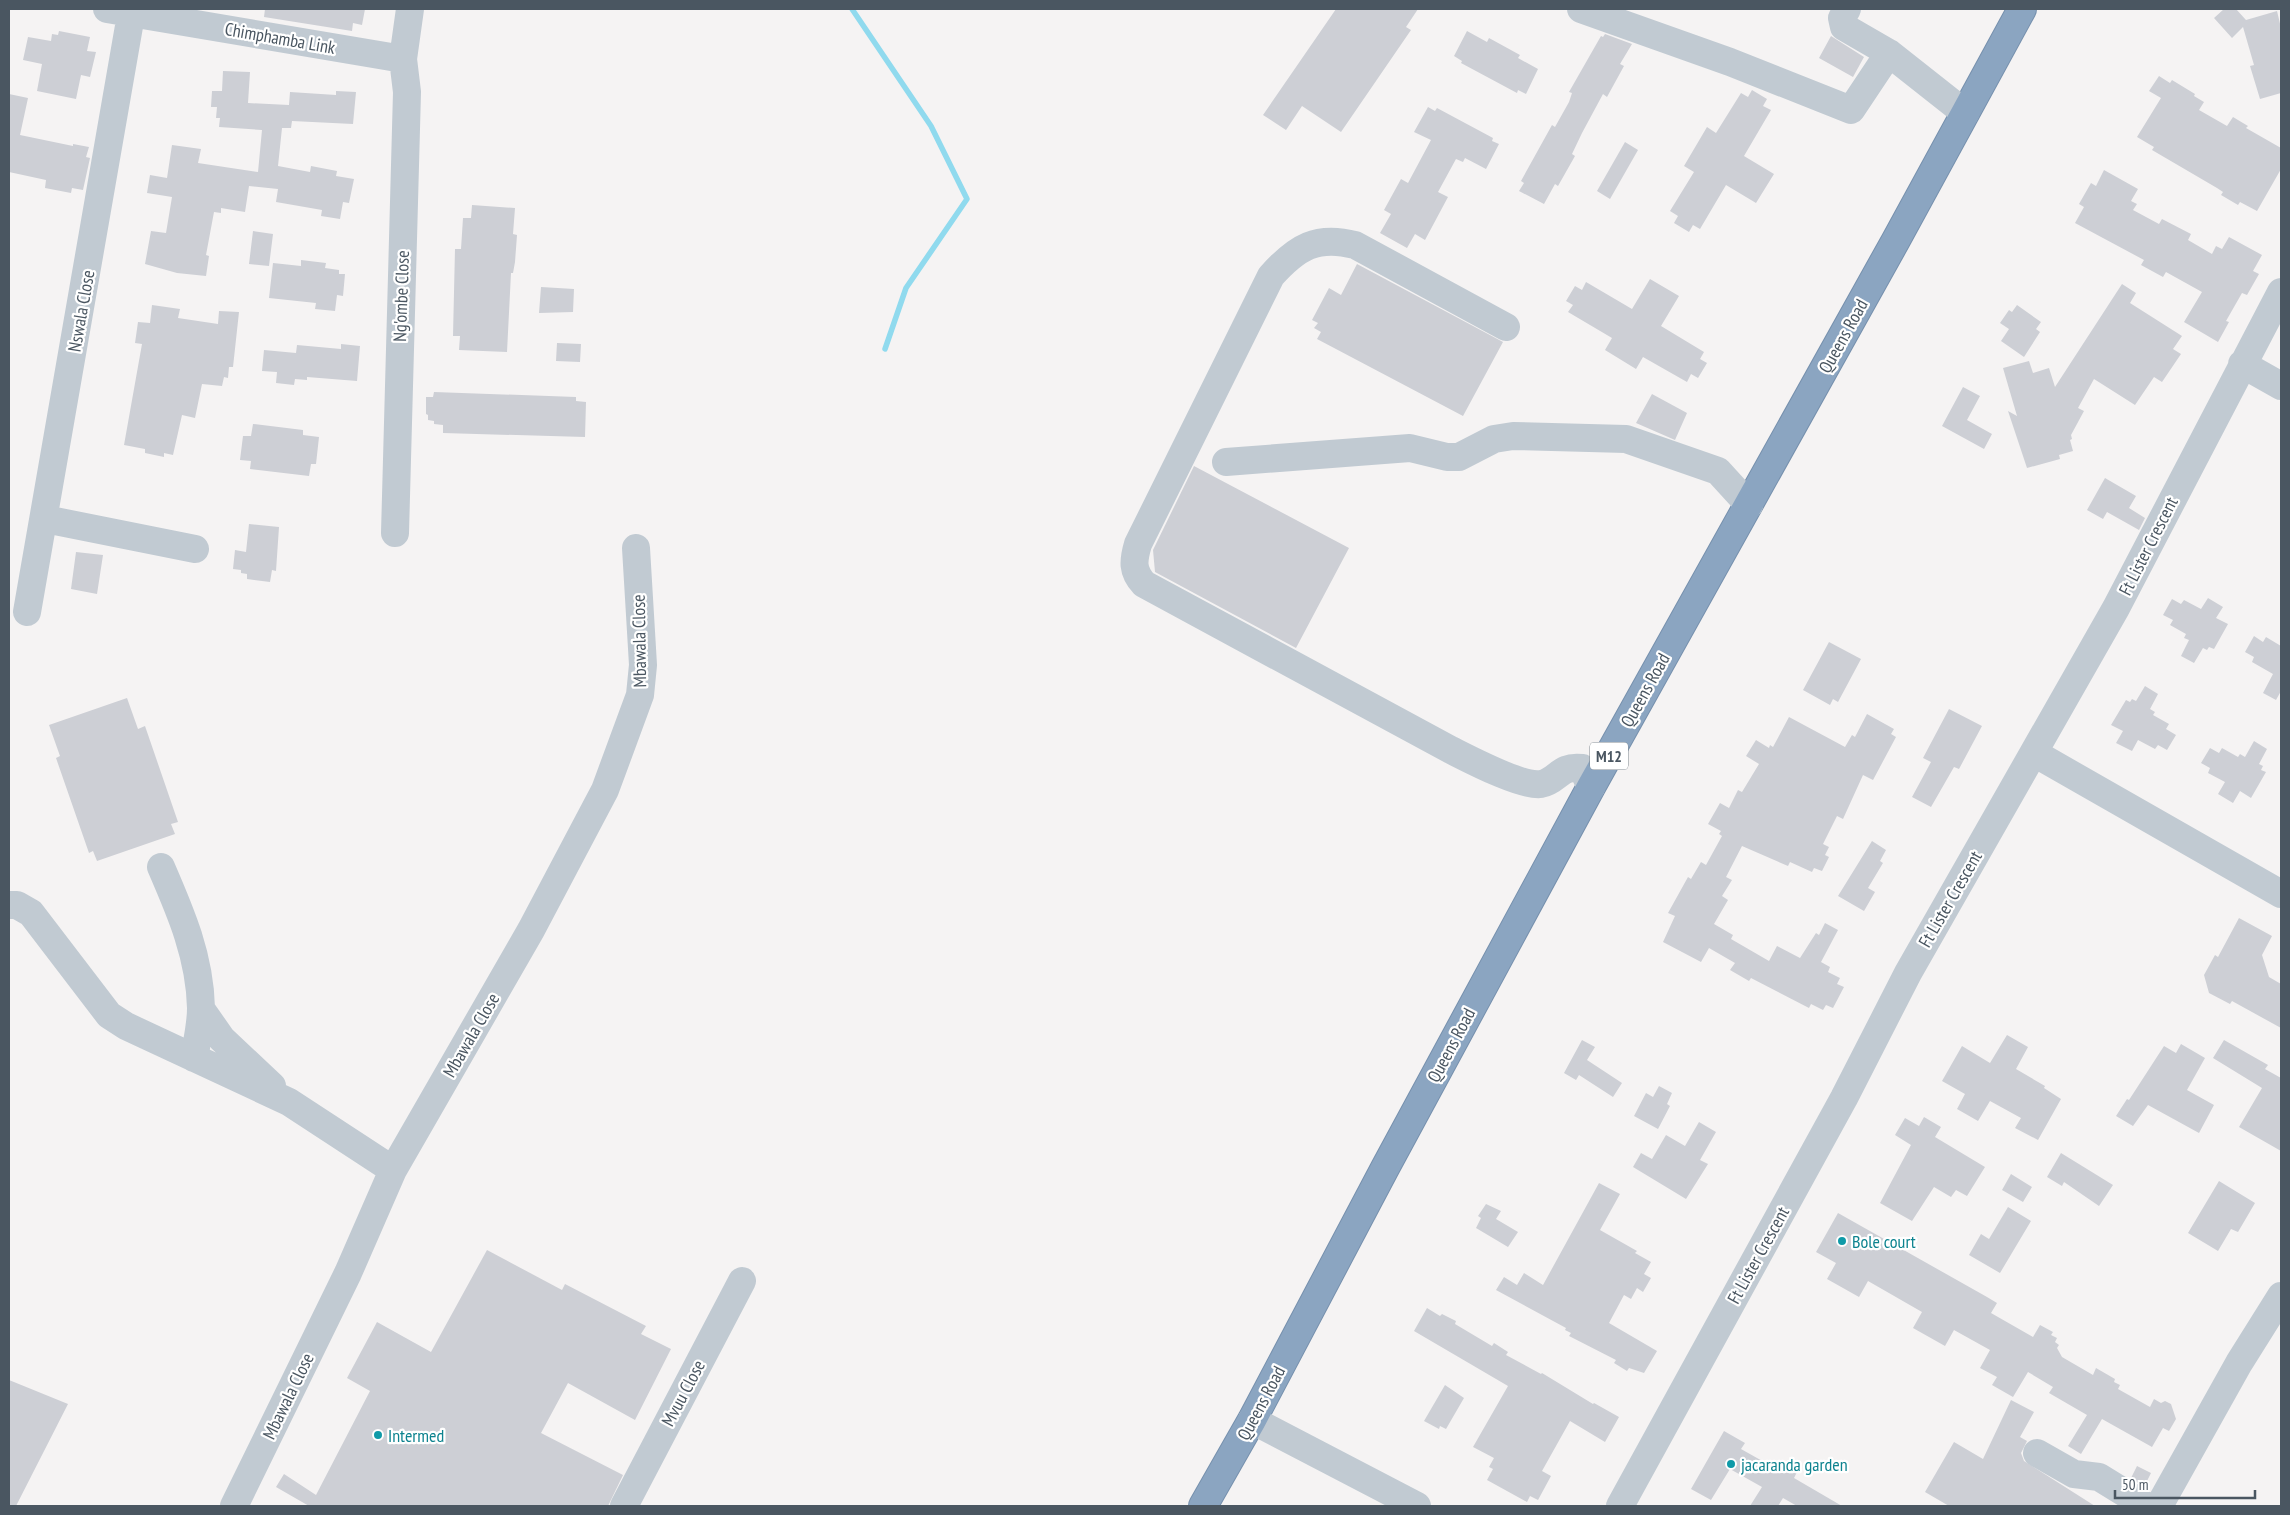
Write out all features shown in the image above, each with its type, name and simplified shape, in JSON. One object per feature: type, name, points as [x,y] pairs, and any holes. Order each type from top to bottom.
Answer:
[{"type":"highway","name":"Queens Road","points":[[1203,1506],[1252,1420],[1380,1176],[1591,787],[1749,505],[2022,9]]},
{"type":"street","points":[[403,59],[410,9]]},
{"type":"street","points":[[1581,9],[1730,62],[1850,110],[1889,53]]},
{"type":"street","points":[[1847,9],[1842,18],[1844,27],[1889,53],[1965,113]]},
{"type":"street","name":"Chimphamba Link","points":[[123,10],[403,59]]},
{"type":"street","name":"Nswala Close","points":[[27,612],[45,520],[123,10]]},
{"type":"street","name":"Ng'ombe Close","points":[[396,533],[407,92],[403,59]]},
{"type":"street","points":[[1506,327],[1356,245],[1336,240],[1320,242],[1301,250],[1285,261],[1272,276],[1138,544],[1133,566],[1136,575],[1144,584],[1451,750],[1493,770],[1534,785],[1543,784],[1565,768],[1582,768],[1591,787]]},
{"type":"street","name":"Ft Lister Crescent","points":[[1620,1506],[1844,1098],[1908,972],[2116,608],[2281,292]]},
{"type":"street","points":[[2242,364],[2281,386]]},
{"type":"street","points":[[1226,462],[1410,448],[1447,457],[1459,457],[1494,439],[1513,436],[1626,440],[1718,471],[1749,505]]},
{"type":"street","points":[[45,520],[195,549]]},
{"type":"street","name":"Mbawala Close","points":[[234,1506],[348,1273],[393,1170],[531,930],[605,790],[627,735],[640,695],[643,665],[636,548]]},
{"type":"street","points":[[2034,753],[2281,894]]},
{"type":"street","points":[[161,867],[188,931],[197,967],[201,1009],[194,1058]]},
{"type":"street","points":[[9,905],[17,905],[31,913],[109,1015],[126,1026],[289,1102],[393,1170]]},
{"type":"street","points":[[201,1009],[222,1039],[289,1102]]},
{"type":"street","name":"Mvuu Close","points":[[624,1506],[742,1281]]},
{"type":"street","points":[[2159,1506],[2239,1363],[2281,1296]]},
{"type":"street","points":[[1252,1420],[1417,1506]]},
{"type":"street","points":[[2037,1453],[2074,1474],[2099,1477],[2146,1506]]},
{"type":"building","points":[[265,9],[365,9],[362,25],[353,23],[352,31],[264,17]]},
{"type":"building","points":[[1336,9],[1418,9],[1406,27],[1411,30],[1341,132],[1302,106],[1286,130],[1263,115]]},
{"type":"building","points":[[2224,9],[2236,9],[2246,20],[2277,11],[2281,28],[2281,93],[2260,99],[2250,66],[2254,65],[2243,27],[2232,38],[2214,18]]},
{"type":"building","points":[[59,31],[90,37],[87,51],[96,52],[90,77],[81,75],[76,99],[37,91],[42,64],[23,60],[28,37],[51,41],[52,34],[58,35]]},
{"type":"building","points":[[1467,31],[1487,42],[1489,38],[1520,55],[1518,58],[1538,69],[1526,94],[1518,90],[1517,93],[1461,63],[1462,61],[1454,56]]},
{"type":"building","points":[[1605,34],[1632,44],[1620,64],[1624,66],[1607,97],[1603,94],[1582,133],[1572,154],[1575,156],[1558,186],[1555,184],[1544,204],[1519,191],[1524,183],[1521,181],[1552,125],[1555,127],[1569,102],[1572,93],[1569,92],[1601,36],[1603,37]]},
{"type":"building","points":[[1831,36],[1864,57],[1853,77],[1819,58]]},
{"type":"building","points":[[223,71],[250,72],[248,103],[289,105],[290,92],[336,95],[336,91],[356,92],[353,124],[292,121],[291,128],[282,128],[278,166],[310,172],[311,166],[337,171],[336,176],[354,179],[349,203],[343,202],[340,219],[321,216],[322,210],[276,202],[278,189],[249,186],[245,212],[221,208],[221,213],[214,212],[206,255],[209,256],[206,276],[177,273],[145,264],[151,231],[166,233],[172,197],[147,193],[150,175],[167,178],[172,145],[201,149],[198,163],[258,172],[262,130],[219,127],[220,118],[216,118],[217,107],[211,107],[212,91],[222,91]]},
{"type":"building","points":[[2159,76],[2170,83],[2172,80],[2195,94],[2194,96],[2204,102],[2199,110],[2227,126],[2233,117],[2248,126],[2246,128],[2281,148],[2281,169],[2257,211],[2240,202],[2238,205],[2221,195],[2223,192],[2152,150],[2154,147],[2137,137],[2161,98],[2149,91]]},
{"type":"building","points":[[1752,90],[1767,99],[1763,106],[1771,110],[1744,156],[1774,174],[1756,203],[1726,185],[1700,229],[1693,225],[1689,232],[1674,223],[1678,216],[1670,211],[1694,172],[1684,166],[1707,127],[1716,133],[1741,93],[1748,97]]},
{"type":"building","points":[[9,94],[28,98],[20,135],[73,146],[73,144],[89,147],[86,157],[90,158],[83,190],[72,188],[71,193],[45,188],[46,180],[9,172]]},
{"type":"building","points":[[1428,107],[1435,111],[1437,108],[1493,138],[1492,141],[1499,144],[1486,169],[1465,158],[1463,162],[1456,159],[1438,192],[1448,197],[1425,240],[1415,234],[1407,248],[1380,233],[1391,214],[1384,210],[1401,179],[1408,183],[1431,140],[1414,132]]},
{"type":"building","points":[[1625,142],[1638,150],[1610,199],[1597,191]]},
{"type":"building","points":[[2104,170],[2138,189],[2131,201],[2137,204],[2133,210],[2159,224],[2162,219],[2191,234],[2188,240],[2212,254],[2216,246],[2222,249],[2229,237],[2262,255],[2253,271],[2259,274],[2247,295],[2242,293],[2226,321],[2229,322],[2218,342],[2184,322],[2202,292],[2166,272],[2163,277],[2141,265],[2144,260],[2075,223],[2084,207],[2079,204],[2091,183],[2096,186]]},
{"type":"building","points":[[472,205],[515,208],[513,234],[517,235],[515,262],[513,273],[511,273],[507,352],[459,350],[460,336],[453,336],[455,249],[461,249],[463,218],[471,218]]},
{"type":"building","points":[[253,231],[273,234],[269,266],[249,264]]},
{"type":"building","points":[[301,260],[326,263],[325,268],[339,270],[339,274],[345,274],[343,296],[337,295],[335,311],[315,309],[316,303],[269,298],[273,263],[301,266]]},
{"type":"building","points":[[1357,264],[1503,342],[1463,416],[1317,339],[1321,332],[1314,328],[1318,323],[1312,320],[1329,288],[1341,295]]},
{"type":"building","points":[[1650,279],[1679,296],[1661,326],[1704,352],[1700,359],[1707,363],[1698,378],[1691,374],[1687,382],[1643,357],[1636,369],[1605,350],[1612,338],[1568,312],[1573,305],[1566,301],[1575,286],[1582,290],[1586,282],[1632,309]]},
{"type":"building","points":[[2122,284],[2136,293],[2130,303],[2182,336],[2173,349],[2181,354],[2162,382],[2154,377],[2135,405],[2094,379],[2078,408],[2084,411],[2071,435],[2072,439],[2070,440],[2073,451],[2059,455],[2060,459],[2027,468],[2008,411],[2017,416],[2003,368],[2029,361],[2033,373],[2049,368],[2055,387]]},
{"type":"building","points":[[541,287],[574,289],[573,312],[539,313]]},
{"type":"building","points":[[152,305],[180,309],[178,318],[218,324],[219,311],[239,312],[233,367],[229,367],[228,378],[224,377],[222,386],[202,384],[195,418],[182,415],[173,455],[164,453],[164,457],[145,453],[145,449],[124,445],[142,344],[135,343],[138,322],[150,323]]},
{"type":"building","points":[[2017,305],[2041,322],[2036,329],[2040,332],[2024,357],[2001,341],[2009,329],[2000,323],[2009,310],[2012,312]]},
{"type":"building","points":[[557,343],[581,344],[580,362],[556,361]]},
{"type":"building","points":[[341,344],[360,346],[357,381],[307,377],[307,380],[295,379],[294,385],[276,383],[277,372],[262,371],[264,350],[296,353],[297,345],[341,349]]},
{"type":"building","points":[[1963,387],[1980,396],[1967,420],[1992,434],[1984,449],[1942,426]]},
{"type":"building","points":[[434,392],[576,397],[576,401],[586,402],[585,437],[443,433],[443,425],[434,424],[434,421],[428,420],[428,415],[426,414],[426,397],[433,397]]},
{"type":"building","points":[[1652,394],[1687,413],[1675,440],[1636,423]]},
{"type":"building","points":[[253,424],[303,430],[303,435],[319,437],[316,464],[311,464],[309,476],[250,469],[251,461],[240,460],[243,436],[251,436]]},
{"type":"building","points":[[1194,466],[1349,548],[1296,648],[1155,572],[1153,550]]},
{"type":"building","points":[[2105,478],[2136,496],[2129,508],[2145,518],[2139,530],[2107,512],[2103,519],[2087,510]]},
{"type":"building","points":[[249,524],[279,527],[276,571],[272,570],[270,582],[247,579],[247,574],[241,573],[241,570],[233,569],[235,550],[246,552]]},
{"type":"building","points":[[76,552],[103,555],[97,594],[71,589]]},
{"type":"building","points":[[2208,598],[2223,607],[2216,618],[2228,624],[2214,649],[2209,647],[2207,650],[2203,648],[2194,663],[2181,656],[2189,640],[2184,638],[2186,634],[2170,625],[2173,620],[2163,615],[2172,599],[2181,604],[2184,600],[2201,609]]},
{"type":"building","points":[[2254,636],[2263,642],[2266,637],[2281,646],[2281,691],[2276,700],[2263,693],[2273,674],[2252,662],[2254,657],[2245,652]]},
{"type":"building","points":[[1829,642],[1861,659],[1838,702],[1833,699],[1830,705],[1803,690]]},
{"type":"building","points":[[2145,686],[2158,694],[2150,709],[2155,712],[2153,715],[2169,724],[2166,729],[2176,735],[2167,750],[2158,745],[2155,749],[2138,740],[2132,751],[2116,743],[2123,731],[2111,725],[2126,700],[2130,702],[2132,699],[2136,701]]},
{"type":"building","points":[[127,698],[138,729],[145,726],[178,822],[171,824],[175,834],[97,861],[93,851],[89,853],[56,758],[60,756],[49,725]]},
{"type":"building","points":[[1949,709],[1982,726],[1959,769],[1954,767],[1931,807],[1912,797],[1931,762],[1923,758]]},
{"type":"building","points":[[1867,714],[1894,729],[1891,734],[1896,737],[1873,780],[1863,775],[1843,819],[1837,816],[1823,844],[1829,847],[1825,855],[1829,857],[1822,871],[1814,868],[1812,872],[1790,862],[1788,866],[1742,846],[1726,877],[1732,880],[1722,896],[1728,900],[1714,924],[1733,935],[1731,939],[1769,961],[1777,946],[1800,958],[1816,933],[1819,935],[1825,923],[1838,930],[1821,962],[1830,967],[1828,972],[1840,978],[1837,984],[1844,987],[1833,1008],[1826,1005],[1823,1010],[1811,1004],[1809,1008],[1751,978],[1749,981],[1730,970],[1735,963],[1709,948],[1701,962],[1663,942],[1675,916],[1668,913],[1688,877],[1691,879],[1701,862],[1706,865],[1722,836],[1719,834],[1721,831],[1708,824],[1720,803],[1729,808],[1738,790],[1742,792],[1759,764],[1746,756],[1756,740],[1769,748],[1770,745],[1773,747],[1789,717],[1845,747],[1852,735],[1855,737]]},
{"type":"building","points":[[2254,741],[2267,749],[2259,764],[2263,766],[2261,770],[2266,772],[2251,798],[2240,791],[2233,803],[2218,794],[2225,782],[2208,773],[2210,768],[2201,763],[2210,748],[2219,753],[2222,748],[2238,757],[2240,754],[2245,757]]},
{"type":"building","points":[[1872,841],[1886,850],[1880,861],[1883,863],[1868,888],[1875,892],[1864,911],[1838,896]]},
{"type":"building","points":[[2239,918],[2272,936],[2262,955],[2269,977],[2281,984],[2281,1028],[2232,1001],[2230,1004],[2209,993],[2204,975],[2215,955],[2218,957]]},
{"type":"building","points":[[2007,1035],[2028,1047],[2016,1069],[2045,1086],[2044,1088],[2061,1099],[2038,1140],[2015,1128],[2021,1118],[1990,1101],[1978,1121],[1957,1109],[1965,1094],[1942,1081],[1962,1046],[1990,1063]]},
{"type":"building","points":[[1582,1040],[1595,1047],[1587,1060],[1622,1083],[1613,1097],[1579,1075],[1576,1080],[1564,1073]]},
{"type":"building","points":[[2224,1040],[2268,1065],[2265,1069],[2281,1078],[2281,1151],[2239,1127],[2262,1088],[2213,1058]]},
{"type":"building","points":[[2181,1044],[2205,1058],[2187,1090],[2214,1105],[2199,1133],[2148,1105],[2133,1126],[2116,1116],[2127,1099],[2129,1100],[2164,1046],[2176,1053]]},
{"type":"building","points":[[1659,1086],[1672,1093],[1667,1104],[1670,1106],[1658,1129],[1634,1116],[1646,1093],[1653,1097]]},
{"type":"building","points":[[1924,1117],[1941,1127],[1935,1137],[1985,1167],[1967,1196],[1956,1190],[1951,1197],[1934,1187],[1912,1221],[1880,1203],[1911,1145],[1895,1135],[1905,1118],[1919,1126]]},
{"type":"building","points":[[1699,1122],[1716,1132],[1700,1160],[1708,1164],[1686,1199],[1633,1167],[1641,1153],[1652,1159],[1666,1135],[1685,1146]]},
{"type":"building","points":[[2061,1153],[2113,1185],[2099,1206],[2064,1182],[2062,1186],[2047,1177]]},
{"type":"building","points":[[2011,1174],[2032,1187],[2023,1202],[2002,1190]]},
{"type":"building","points":[[2219,1181],[2255,1203],[2238,1232],[2231,1229],[2218,1251],[2188,1233]]},
{"type":"building","points":[[1599,1183],[1620,1194],[1600,1230],[1637,1251],[1635,1253],[1651,1262],[1644,1274],[1651,1278],[1643,1292],[1637,1288],[1631,1299],[1624,1295],[1609,1323],[1657,1351],[1644,1373],[1629,1368],[1627,1371],[1614,1363],[1616,1360],[1569,1336],[1571,1333],[1565,1330],[1566,1328],[1496,1290],[1504,1277],[1517,1285],[1524,1273],[1543,1285]]},
{"type":"building","points":[[1486,1204],[1501,1211],[1496,1219],[1518,1232],[1508,1247],[1476,1228],[1481,1218],[1478,1216]]},
{"type":"building","points":[[2008,1207],[2031,1221],[2000,1273],[1969,1255],[1981,1234],[1989,1239]]},
{"type":"building","points":[[1838,1213],[1997,1303],[1991,1313],[2033,1337],[2040,1325],[2053,1332],[2051,1335],[2057,1338],[2055,1342],[2059,1345],[2057,1348],[2062,1357],[2093,1375],[2096,1368],[2115,1379],[2114,1382],[2120,1385],[2118,1389],[2150,1407],[2154,1399],[2161,1403],[2165,1401],[2171,1404],[2176,1419],[2169,1431],[2163,1428],[2152,1447],[2102,1419],[2081,1454],[2068,1446],[2087,1415],[2049,1393],[2053,1387],[2028,1372],[2013,1397],[1992,1385],[1997,1377],[1980,1368],[1990,1350],[1954,1330],[1945,1346],[1913,1328],[1922,1312],[1868,1281],[1859,1297],[1827,1279],[1836,1263],[1816,1252]]},
{"type":"building","points":[[487,1250],[562,1290],[565,1284],[646,1326],[641,1334],[671,1349],[635,1420],[568,1383],[541,1433],[623,1475],[608,1506],[309,1506],[276,1487],[284,1474],[316,1495],[370,1391],[347,1378],[377,1322],[431,1352]]},
{"type":"building","points":[[1427,1308],[1440,1316],[1442,1314],[1456,1321],[1455,1324],[1492,1346],[1494,1343],[1508,1352],[1506,1355],[1542,1373],[1593,1404],[1619,1417],[1605,1442],[1570,1421],[1542,1471],[1551,1476],[1538,1500],[1530,1496],[1527,1502],[1487,1480],[1493,1469],[1489,1467],[1494,1458],[1473,1447],[1508,1386],[1414,1331]]},
{"type":"building","points":[[9,1380],[68,1404],[16,1506],[9,1506]]},
{"type":"building","points":[[1445,1385],[1464,1398],[1446,1429],[1440,1426],[1439,1429],[1424,1421]]},
{"type":"building","points":[[2011,1400],[2034,1412],[2020,1437],[2027,1441],[2021,1453],[2024,1461],[2095,1506],[1949,1506],[1925,1492],[1954,1442],[1983,1459]]},
{"type":"building","points":[[1724,1431],[1745,1443],[1741,1449],[1773,1467],[1777,1460],[1797,1472],[1794,1478],[1842,1506],[1797,1506],[1783,1498],[1778,1506],[1750,1506],[1762,1487],[1730,1469],[1711,1500],[1691,1489]]},
{"type":"building","points":[[2137,1466],[2151,1473],[2144,1487],[2131,1478]]},
{"type":"waterway","points":[[852,9],[931,126],[967,199],[906,288],[885,349]]},
{"type":"place","name":"Bole court","points":[[1842,1241]]},
{"type":"place","name":"Intermed","points":[[378,1435]]},
{"type":"place","name":"jacaranda garden","points":[[1731,1464]]}]
